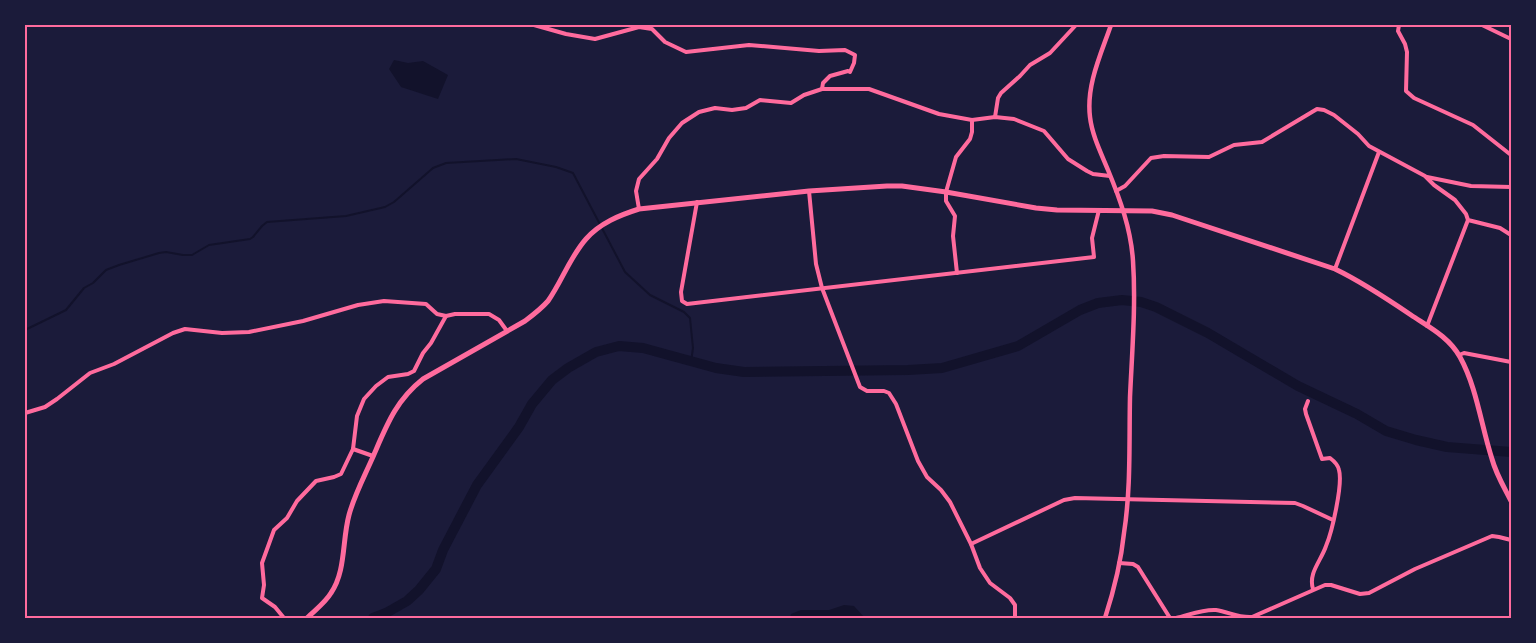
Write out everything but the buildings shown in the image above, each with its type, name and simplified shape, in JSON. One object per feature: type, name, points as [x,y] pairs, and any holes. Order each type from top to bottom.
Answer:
[{"type":"main road","points":[[307,618],[331,594],[336,584],[341,570],[349,515],[390,418],[409,390],[423,379],[537,312],[548,301],[578,250],[597,229],[614,218],[640,209],[809,191],[902,186],[1036,208],[1152,211],[1172,215],[1335,270],[1363,283],[1441,335],[1451,344],[1459,355],[1468,374],[1493,462],[1511,501]]},
{"type":"street","points":[[534,25],[594,39],[639,27],[653,27],[664,42],[686,52],[749,45],[811,50],[845,50],[855,55],[850,72],[830,76],[823,83],[822,89]]},
{"type":"street","points":[[995,117],[998,98],[1001,93],[1030,65],[1050,53],[1076,25]]},
{"type":"street","points":[[1105,618],[1125,532],[1133,311],[1133,261],[1130,232],[1095,138],[1090,117],[1090,95],[1093,79],[1110,25]]},
{"type":"street","points":[[1399,25],[1398,31],[1407,52],[1406,91],[1414,98],[1473,125],[1511,155]]},
{"type":"street","points":[[1482,25],[1511,39]]},
{"type":"street","points":[[640,209],[636,191],[638,178],[656,159],[669,138],[682,123],[699,112],[715,108],[732,110],[746,108],[760,100],[791,103],[804,95],[822,89],[869,89],[939,114],[972,120],[995,117],[1014,119],[1044,131],[1068,159],[1093,174],[1110,176]]},
{"type":"street","points":[[1116,191],[1125,186],[1151,158],[1164,156],[1209,157],[1234,145],[1262,142],[1317,109],[1334,115],[1379,152],[1425,176],[1471,186],[1511,187]]},
{"type":"street","points":[[958,273],[953,236],[955,216],[946,201],[946,192],[956,157],[970,139],[972,120]]},
{"type":"street","points":[[1335,270],[1379,152]]},
{"type":"street","points":[[1425,176],[1455,200],[1466,214],[1468,220],[1427,326]]},
{"type":"street","points":[[809,191],[816,264],[822,288],[860,388],[867,391],[884,391],[889,393],[896,404],[918,461],[927,477],[941,490],[950,502],[971,544],[980,568],[990,583],[1010,598],[1015,605],[1015,618]]},
{"type":"street","points":[[697,202],[681,292],[682,301],[687,304],[1094,258],[1092,238],[1098,210]]},
{"type":"street","points":[[1468,220],[1500,228],[1511,234]]},
{"type":"street","points":[[25,413],[45,407],[90,373],[114,364],[173,332],[185,329],[222,333],[249,332],[303,321],[358,305],[384,300],[426,304],[437,314],[446,316],[454,314],[489,314],[499,320],[507,331]]},
{"type":"street","points":[[284,618],[275,607],[262,598],[264,585],[262,563],[274,530],[287,518],[298,501],[316,481],[341,474],[353,449],[357,416],[364,399],[376,386],[388,378],[414,371],[446,316]]},
{"type":"street","points":[[1459,355],[1464,353],[1511,362]]},
{"type":"street","points":[[1308,401],[1306,414],[1322,459],[1330,458],[1339,469],[1340,476],[1333,520],[1326,546],[1312,576],[1312,589]]},
{"type":"street","points":[[353,449],[373,456]]},
{"type":"street","points":[[971,544],[1064,500],[1075,498],[1295,503],[1333,520]]},
{"type":"street","points":[[1176,618],[1216,610],[1243,618],[1252,617],[1312,589],[1331,585],[1360,594],[1369,593],[1415,569],[1492,536],[1511,540]]},
{"type":"street","points":[[1119,563],[1133,564],[1138,567],[1170,618]]},
{"type":"shaded area","points":[[394,60],[408,63],[423,61],[448,75],[438,99],[401,87],[389,69]]},
{"type":"shaded area","points":[[844,605],[854,606],[865,618],[790,618],[791,614],[801,610],[829,610]]},
{"type":"waterway","points":[[25,330],[66,310],[84,288],[93,283],[106,270],[119,265],[166,252],[192,255],[209,245],[250,239],[267,222],[346,216],[385,207],[394,202],[433,168],[446,163],[516,159],[556,167],[573,173],[625,272],[650,295],[684,312],[690,318],[693,348],[691,362]]},
{"type":"waterway","points":[[373,618],[407,601],[419,590],[436,569],[443,550],[477,485],[519,427],[532,404],[552,380],[568,368],[596,352],[619,346],[643,348],[716,368],[744,372],[942,368],[1018,346],[1080,310],[1098,303],[1122,300],[1141,302],[1156,307],[1208,333],[1298,386],[1357,414],[1386,431],[1447,447],[1511,452]]}]
